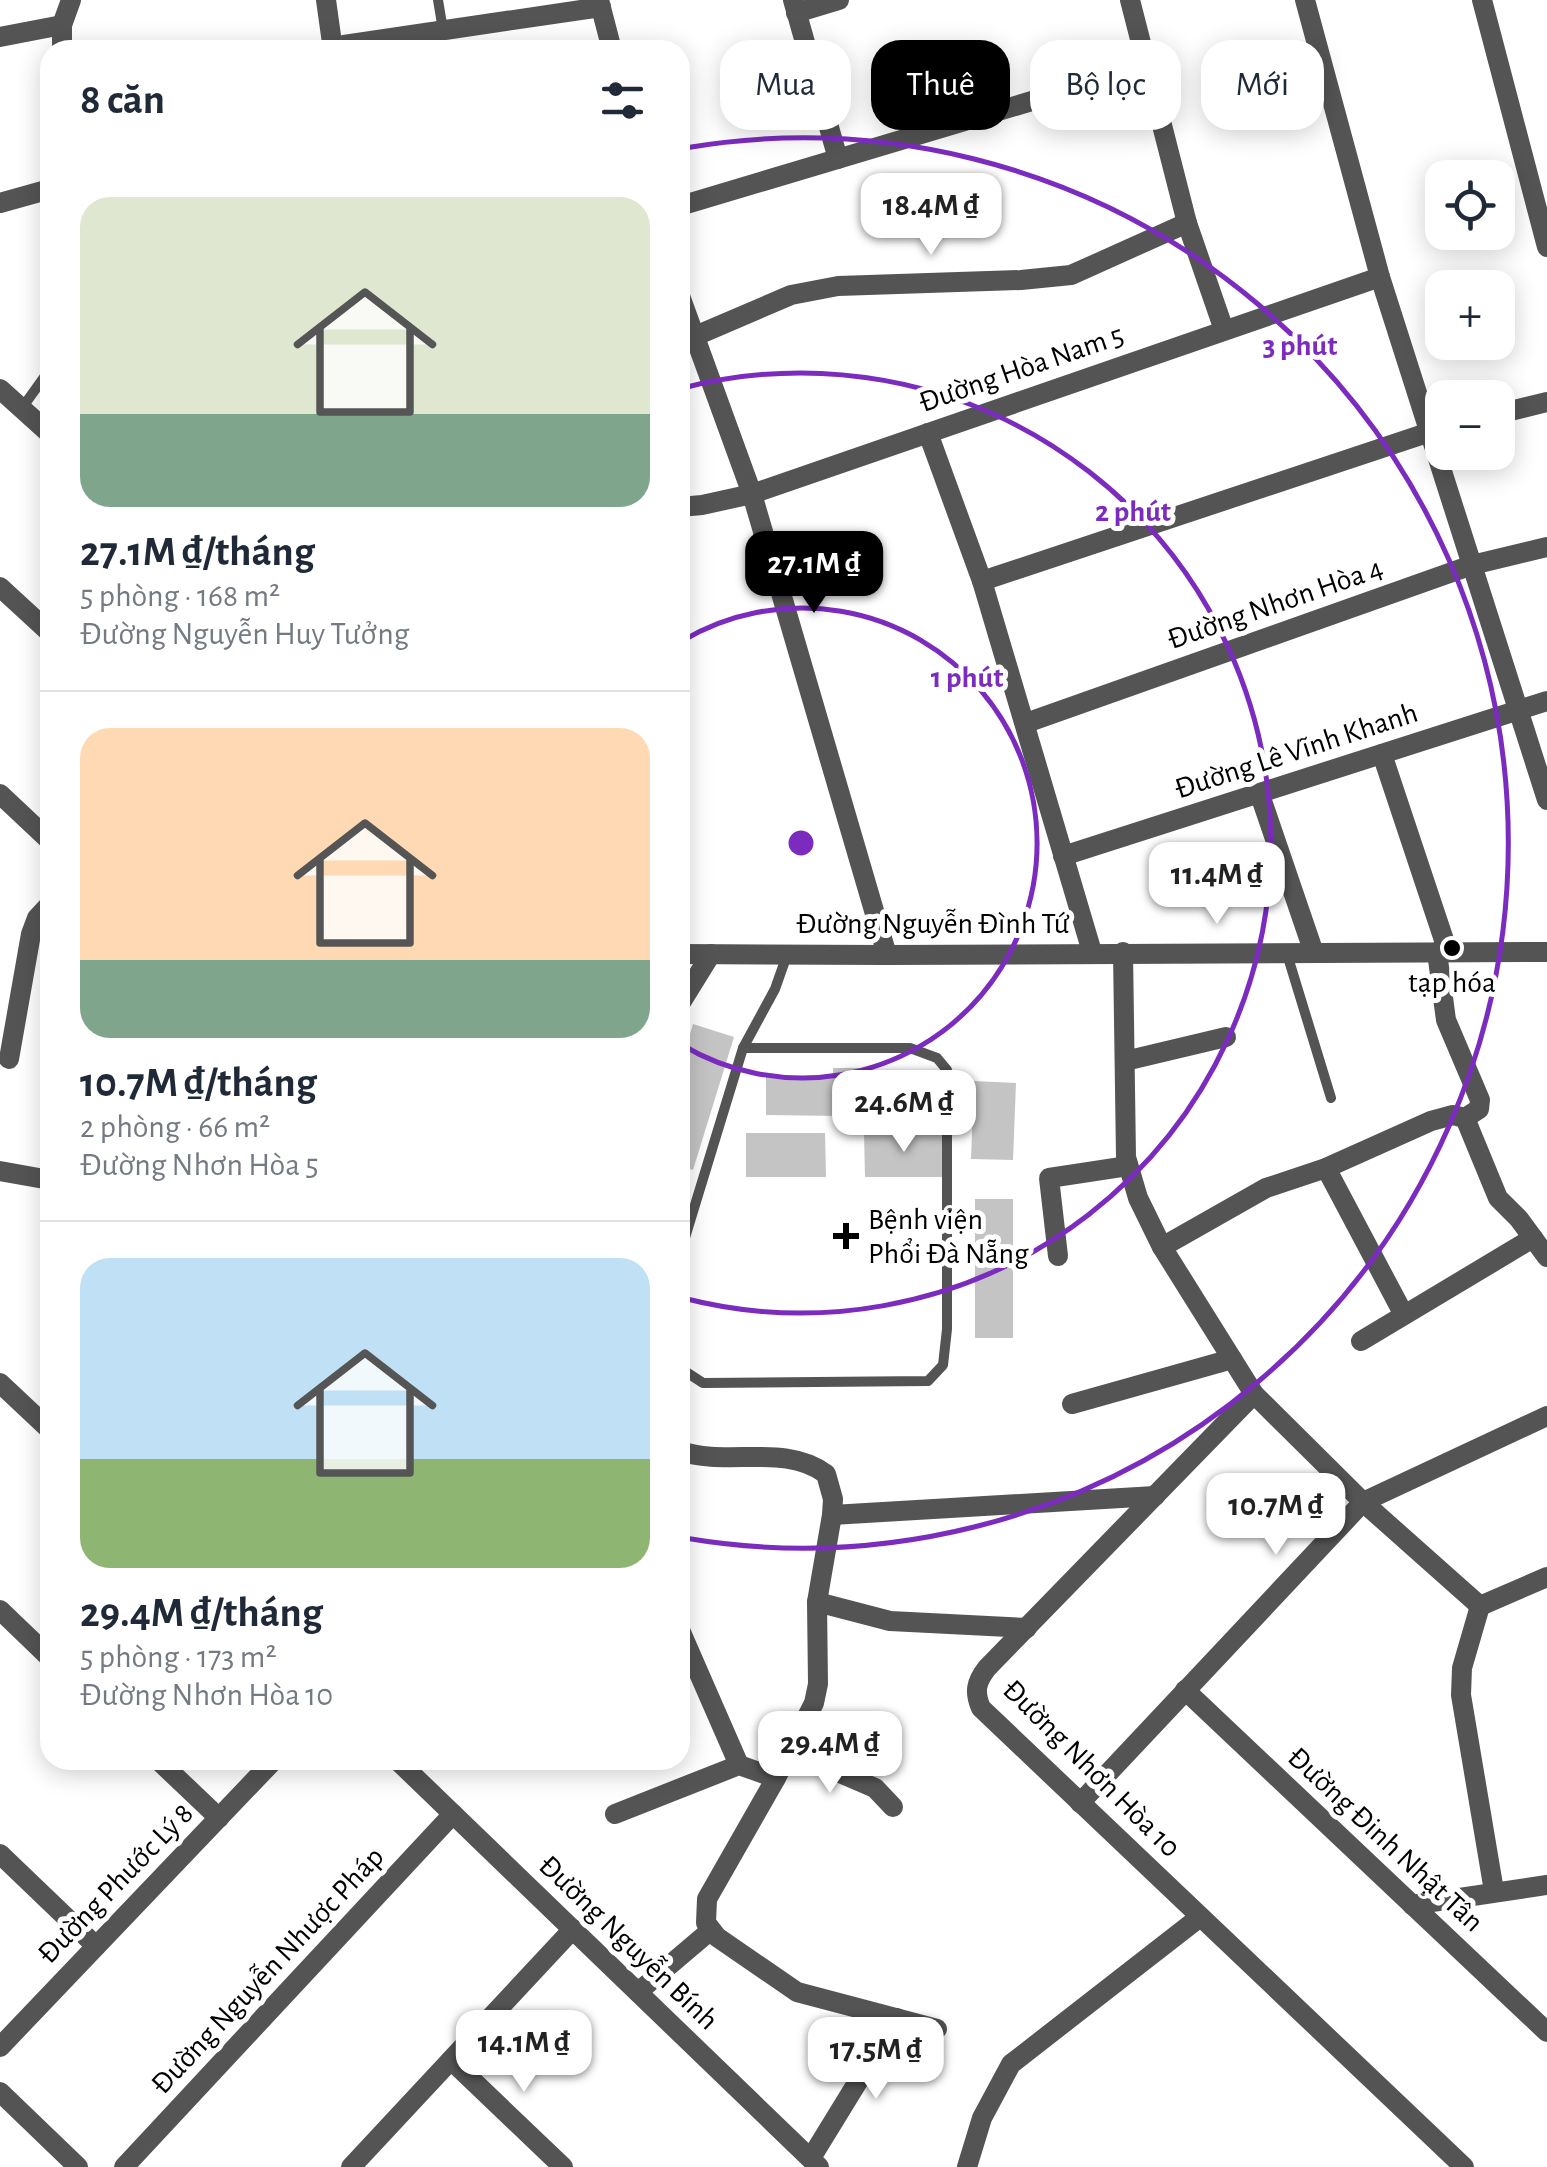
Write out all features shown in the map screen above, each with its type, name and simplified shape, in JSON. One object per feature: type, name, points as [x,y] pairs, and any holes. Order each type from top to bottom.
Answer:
[{"type":"street","points":[[62,40],[62,24],[71,0]]},
{"type":"street","points":[[326,0],[332,40]]},
{"type":"street","points":[[838,158],[794,7],[839,0]]},
{"type":"street","points":[[1130,0],[1142,40]]},
{"type":"street","points":[[1305,0],[1380,277],[1425,402]]},
{"type":"street","points":[[1482,0],[1547,246]]},
{"type":"street","points":[[380,40],[600,3],[609,40]]},
{"type":"street","points":[[0,37],[62,24]]},
{"type":"street","points":[[690,203],[1030,101]]},
{"type":"street","points":[[1165,130],[1188,223],[1224,330]]},
{"type":"street","points":[[0,202],[40,192]]},
{"type":"street","points":[[693,337],[791,296],[838,286],[1070,275],[1188,223]]},
{"type":"street","name":"Đường Hòa Nam 5","points":[[690,507],[752,494],[1380,277]]},
{"type":"street","points":[[690,328],[752,494],[887,955]]},
{"type":"street","points":[[0,389],[40,425]]},
{"type":"street","points":[[1515,410],[1547,402]]},
{"type":"street","points":[[928,433],[982,580],[1092,952]]},
{"type":"street","points":[[982,580],[1425,433]]},
{"type":"street","points":[[1446,470],[1547,800]]},
{"type":"street","name":"Đường Nhơn Hòa 4","points":[[1026,723],[1472,565],[1547,547]]},
{"type":"street","points":[[0,587],[40,624]]},
{"type":"street","name":"Đường Lê Vĩnh Khanh","points":[[1063,856],[1547,700]]},
{"type":"street","points":[[1382,754],[1442,952],[1446,1020],[1480,1100],[1479,1108],[1466,1118]]},
{"type":"street","points":[[0,794],[40,832]]},
{"type":"street","points":[[1260,795],[1314,953]]},
{"type":"street","points":[[0,824],[18,811]]},
{"type":"street","points":[[9,1059],[34,924],[40,916]]},
{"type":"street","points":[[1123,952],[1128,1166],[1138,1198],[1162,1248],[1254,1394],[1363,1502],[1480,1606]]},
{"type":"street","name":"Đường Nguyễn Đình Tứ","points":[[690,954],[1547,952]]},
{"type":"street","points":[[690,988],[711,954]]},
{"type":"street","points":[[1124,1062],[1226,1038]]},
{"type":"street","points":[[1162,1248],[1266,1188],[1326,1168],[1431,1121],[1454,1115],[1466,1118]]},
{"type":"street","points":[[1466,1118],[1498,1198],[1519,1218],[1547,1257]]},
{"type":"street","points":[[1058,1256],[1049,1178],[1128,1166]]},
{"type":"street","points":[[1326,1168],[1404,1315]]},
{"type":"street","points":[[0,1171],[40,1178]]},
{"type":"street","points":[[1361,1341],[1533,1238]]},
{"type":"street","points":[[1072,1404],[1232,1359]]},
{"type":"street","points":[[0,1383],[40,1421]]},
{"type":"street","name":"Đường Nhơn Hòa 10","points":[[1254,1394],[980,1677],[977,1698],[981,1708],[1464,2167]]},
{"type":"street","points":[[1080,1803],[1363,1502],[1547,1416]]},
{"type":"street","points":[[690,1454],[704,1458],[792,1459],[815,1466],[826,1474],[830,1485],[832,1515],[818,1602],[817,1693],[805,1726],[708,1899],[705,1910],[710,1930],[797,1992],[936,2029]]},
{"type":"street","points":[[832,1515],[1156,1496]]},
{"type":"street","points":[[1480,1606],[1547,1577]]},
{"type":"street","points":[[818,1602],[890,1621],[1026,1628]]},
{"type":"street","points":[[1480,1606],[1462,1668],[1461,1695],[1494,1891]]},
{"type":"street","points":[[0,1610],[40,1648]]},
{"type":"street","points":[[690,1652],[740,1765]]},
{"type":"street","name":"Đường Đinh Nhật Tân","points":[[1185,1690],[1547,2032]]},
{"type":"street","points":[[791,1752],[875,1788],[893,1807]]},
{"type":"street","points":[[615,1814],[740,1765],[776,1778]]},
{"type":"street","points":[[169,1770],[219,1818]]},
{"type":"street","name":"Đường Phước Lý 8","points":[[0,2047],[265,1770]]},
{"type":"street","name":"Đường Nguyễn Bính","points":[[407,1770],[815,2163]]},
{"type":"street","name":"Đường Nguyễn Nhược Pháp","points":[[124,2167],[453,1814]]},
{"type":"street","points":[[0,1854],[96,1946]]},
{"type":"street","points":[[1412,1905],[1547,1885]]},
{"type":"street","points":[[966,2167],[982,2118],[1011,2064],[1200,1916]]},
{"type":"street","points":[[351,2167],[572,1929]]},
{"type":"street","points":[[638,1992],[710,1930]]},
{"type":"street","points":[[815,2163],[897,2018]]},
{"type":"street","points":[[451,2060],[563,2167]]},
{"type":"street","points":[[0,2092],[78,2167]]},
{"type":"lane","points":[[438,0],[444,31]]},
{"type":"lane","points":[[22,408],[40,383]]},
{"type":"lane","points":[[1287,952],[1332,1098]]},
{"type":"lane","points":[[690,1221],[742,1048],[775,989],[788,954]]},
{"type":"lane","points":[[690,1375],[703,1383],[928,1381],[942,1365],[947,1329],[947,1070],[936,1058],[910,1048],[742,1048]]},
{"type":"building","points":[[693,1024],[734,1037],[693,1170],[690,1169]]},
{"type":"building","points":[[833,1068],[861,1068],[861,1076],[917,1077],[917,1117],[766,1115],[766,1076],[833,1077]]},
{"type":"building","points":[[974,1081],[1016,1083],[1013,1160],[971,1159]]},
{"type":"building","points":[[746,1133],[825,1133],[826,1177],[746,1177]]},
{"type":"building","points":[[864,1133],[944,1133],[944,1177],[865,1177]]},
{"type":"building","points":[[975,1199],[1013,1199],[1013,1338],[975,1338]]},
{"type":"place","name":"tạp hóa","points":[[1452,948]]},
{"type":"place","name":"Bệnh viện Phổi Đà Nẵng","points":[[846,1236]]}]
